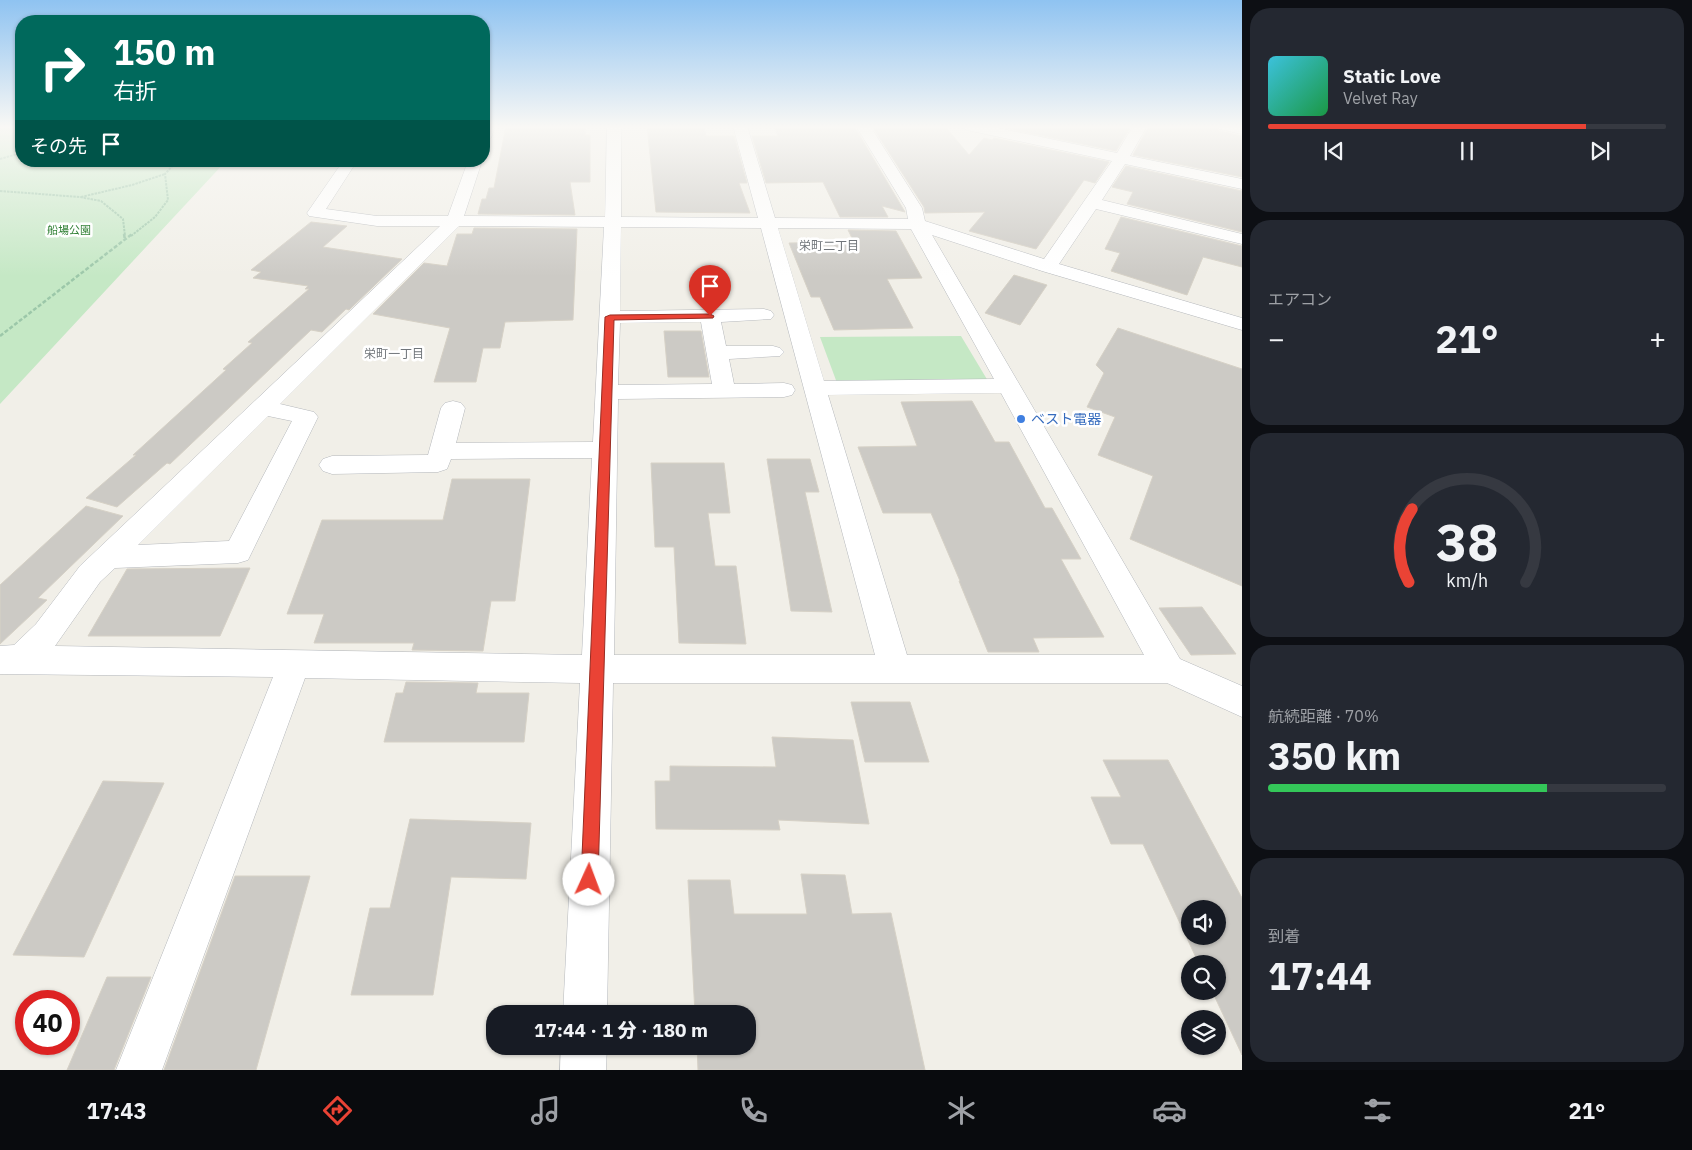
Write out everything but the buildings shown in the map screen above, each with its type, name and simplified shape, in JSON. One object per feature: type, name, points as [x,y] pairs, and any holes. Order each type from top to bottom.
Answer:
[{"type":"street","points":[[340,176],[315,213],[377,221],[917,224],[970,244],[1242,324]]},
{"type":"street","points":[[11,659],[47,634],[99,565],[454,222],[470,176]]},
{"type":"street","points":[[585,1005],[613,176]]},
{"type":"street","points":[[754,176],[895,669]]},
{"type":"street","points":[[894,176],[914,208],[917,224],[1169,669]]},
{"type":"street","points":[[1048,267],[1111,176]]},
{"type":"street","points":[[1203,176],[1242,184]]},
{"type":"street","points":[[1093,203],[1242,239]]},
{"type":"street","points":[[710,316],[724,390]]},
{"type":"street","points":[[610,317],[764,316]]},
{"type":"street","points":[[717,353],[773,352]]},
{"type":"street","points":[[815,388],[1008,386]]},
{"type":"street","points":[[607,392],[784,390]]},
{"type":"street","points":[[99,565],[238,552],[306,417],[263,407]]},
{"type":"street","points":[[332,465],[438,463],[443,451],[452,408]]},
{"type":"street","points":[[443,451],[605,450]]},
{"type":"street","points":[[11,659],[596,669],[1169,669],[1242,702]]},
{"type":"street","points":[[139,1070],[295,664]]},
{"type":"street","points":[[583,1070],[584,1055]]},
{"type":"path","points":[[80,197],[132,185],[159,176]]},
{"type":"path","points":[[0,336],[155,217],[168,200],[165,176]]},
{"type":"path","points":[[0,191],[80,197],[101,201],[115,210],[123,219],[125,241]]},
{"type":"green space","name":"船場公園","points":[[0,176],[212,176],[0,404]]},
{"type":"green space","points":[[961,336],[988,381],[837,383],[820,337]]},
{"type":"place","name":"ベスト電器","points":[[1021,419]]},
{"type":"district","name":"栄町二丁目","points":[[829,245]]},
{"type":"district","name":"栄町一丁目","points":[[394,353]]},
{"type":"route","points":[[589,880],[610,317],[710,316]]}]
